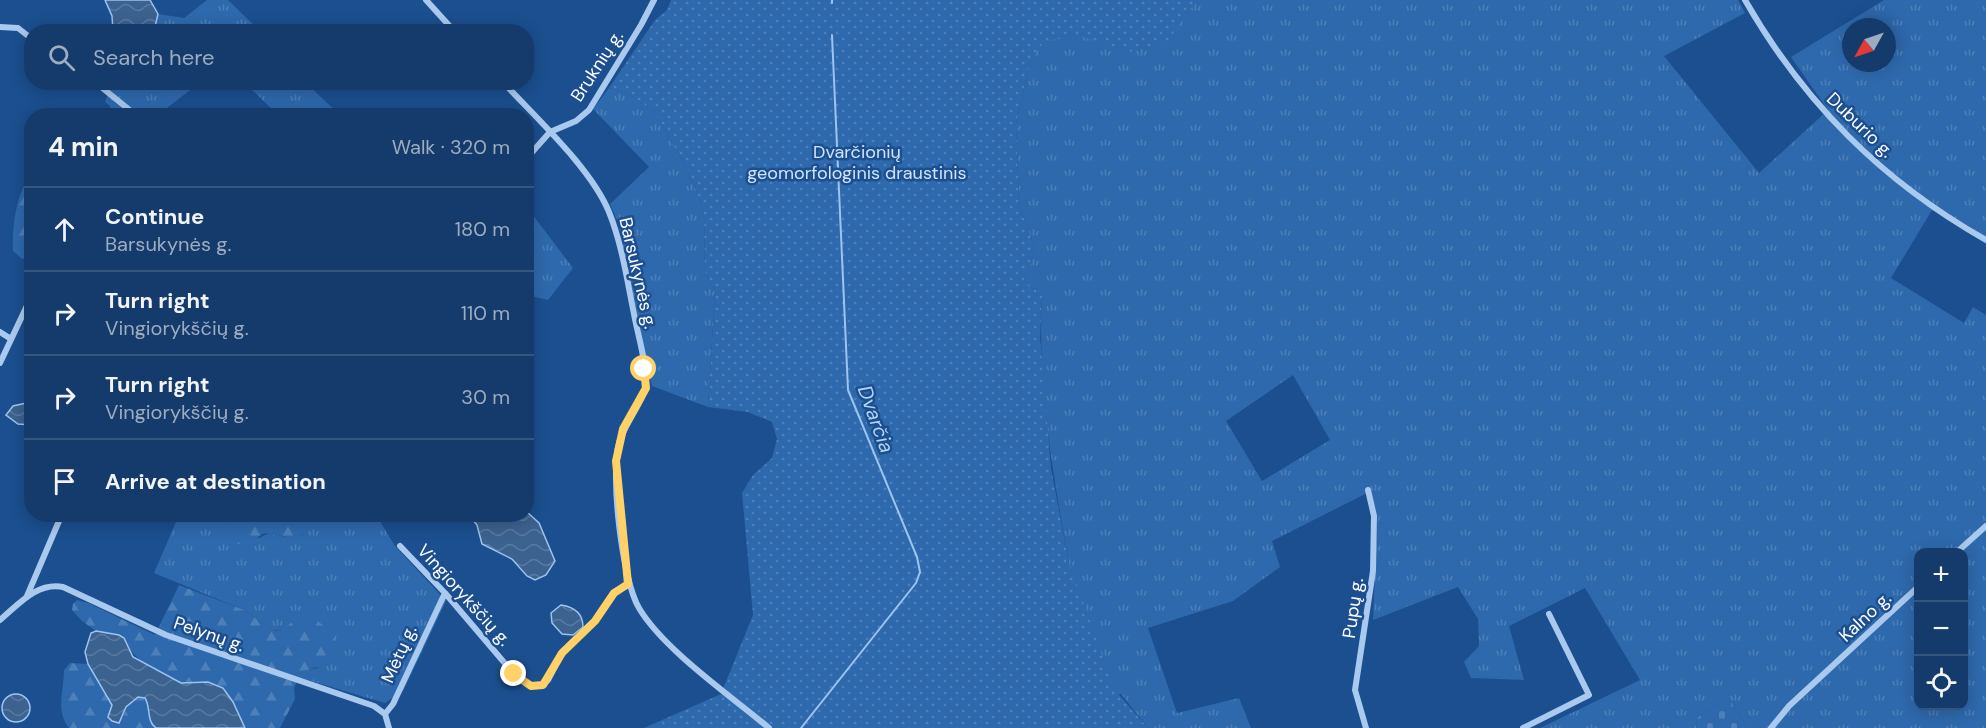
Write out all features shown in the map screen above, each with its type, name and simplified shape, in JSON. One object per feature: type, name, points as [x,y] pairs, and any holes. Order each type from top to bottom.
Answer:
[{"type":"street","points":[[426,0],[448,24]]},
{"type":"street","name":"Bruknių g.","points":[[550,132],[576,122],[589,110],[654,0]]},
{"type":"street","name":"Duburio g.","points":[[1745,0],[1786,65],[1810,97],[1856,144],[1934,208],[1986,240]]},
{"type":"street","points":[[0,27],[18,28],[24,33]]},
{"type":"street","points":[[105,90],[127,108]]},
{"type":"street","name":"Barsukynės g.","points":[[511,90],[527,108]]},
{"type":"street","name":"Barsukynės g.","points":[[534,115],[586,176],[609,211],[626,271],[646,388],[623,429],[616,461],[628,584],[639,609],[653,627],[769,728]]},
{"type":"street","points":[[534,150],[550,132]]},
{"type":"street","points":[[0,363],[24,312]]},
{"type":"street","points":[[0,332],[11,339]]},
{"type":"street","name":"Pupų g.","points":[[1366,728],[1355,690],[1373,571],[1374,516],[1368,490]]},
{"type":"street","points":[[0,620],[27,597],[59,522]]},
{"type":"street","points":[[1961,548],[1986,526]]},
{"type":"street","name":"Vingiorykščių g.","points":[[400,546],[445,593],[514,674],[526,684],[537,686],[548,680],[562,653],[595,621],[614,593],[628,584]]},
{"type":"street","name":"Pelynų g.","points":[[27,597],[48,586],[63,587],[166,635],[374,706],[385,714]]},
{"type":"street","name":"Kalno g.","points":[[1771,728],[1789,706],[1832,669],[1914,591]]},
{"type":"street","name":"Mėtų g.","points":[[385,714],[393,704],[445,593]]},
{"type":"street","points":[[1524,728],[1589,695],[1549,614]]},
{"type":"street","points":[[385,714],[389,728]]},
{"type":"green space","points":[[207,0],[228,0],[253,24],[156,24],[158,14],[184,18]]},
{"type":"green space","name":"Dvarčionių geomorfologinis draustinis","points":[[671,0],[1197,0],[1167,42],[1129,52],[1080,36],[1044,41],[1030,63],[1016,124],[1019,204],[1035,249],[1024,281],[1042,295],[1040,338],[1051,468],[1069,563],[1115,690],[1148,728],[644,728],[721,694],[753,615],[742,493],[753,475],[772,458],[777,439],[772,422],[748,412],[708,407],[715,292],[705,272],[704,217],[700,200],[688,171],[655,112],[627,93],[609,88],[655,20],[667,10]]},
{"type":"green space","points":[[1071,0],[1738,0],[1745,13],[1664,56],[1759,173],[1828,110],[1791,57],[1842,26],[1842,72],[1896,72],[1896,18],[1855,18],[1884,0],[1986,0],[1986,244],[1932,210],[1891,278],[1964,323],[1973,307],[1986,315],[1986,728],[1748,728],[1728,698],[1697,718],[1696,728],[1540,728],[1640,680],[1585,588],[1509,626],[1524,680],[1471,678],[1464,662],[1479,646],[1478,619],[1458,587],[1373,620],[1377,525],[1371,491],[1272,541],[1280,567],[1233,601],[1148,628],[1177,713],[1239,698],[1251,728],[1148,728],[1121,694],[837,717],[1069,563],[1052,463],[1044,396],[1042,295],[1024,281],[1035,249],[1019,204],[1016,124],[1030,63],[1037,48]],"holes":[[[1293,375],[1330,440],[1262,481],[1226,421]]]},
{"type":"green space","points":[[609,88],[627,93],[655,112],[688,171],[700,200],[704,217],[705,272],[715,292],[708,407],[652,386],[618,222],[610,204],[649,167],[593,109]]},
{"type":"green space","points":[[110,90],[190,90],[167,108],[110,108],[105,102]]},
{"type":"green space","points":[[252,90],[313,90],[333,108],[271,108]]},
{"type":"green space","points":[[24,186],[24,258],[22,259],[13,251],[13,232]]},
{"type":"green space","points":[[534,217],[573,268],[548,300],[534,297]]},
{"type":"green space","points":[[176,522],[223,522],[233,536],[259,538],[269,533],[292,538],[303,534],[317,522],[380,522],[395,546],[446,601],[403,691],[385,703],[298,677],[302,671],[318,668],[287,628],[273,631],[244,610],[154,573]]},
{"type":"green space","points":[[224,522],[322,522],[295,539],[268,533],[262,534],[247,547],[236,543]]},
{"type":"green space","points":[[179,585],[244,610],[273,631],[282,629],[301,618],[309,618],[322,624],[334,637],[337,651],[334,657],[320,666],[302,671],[294,688],[295,699],[280,728],[245,728],[231,701],[220,689],[208,682],[185,683],[167,678],[141,661],[124,638],[96,631],[72,610],[77,600],[88,603],[155,635]]},
{"type":"green space","points":[[70,663],[88,664],[112,705],[108,717],[123,717],[131,702],[145,697],[151,722],[156,728],[69,728],[62,714],[61,700],[64,670]]},
{"type":"green space","points":[[1728,698],[1748,728],[1696,728],[1697,718]]},
{"type":"water","points":[[105,0],[150,0],[158,14],[156,24],[113,24],[112,16]]},
{"type":"water","points":[[24,404],[24,424],[18,424],[6,415],[13,406]]},
{"type":"water","points":[[534,518],[539,523],[555,561],[546,575],[535,580],[527,576],[512,559],[482,544],[475,522],[534,522]]},
{"type":"water","points":[[561,605],[574,609],[581,618],[583,627],[573,635],[562,634],[552,623],[551,613]]},
{"type":"water","points":[[96,631],[124,638],[133,657],[181,683],[208,682],[223,688],[233,702],[245,728],[156,728],[151,722],[145,698],[138,697],[126,707],[119,723],[112,721],[108,717],[112,705],[88,664],[85,652],[91,633]]},
{"type":"water","points":[[16,694],[26,698],[30,708],[26,718],[16,722],[6,718],[2,708],[6,698]]},
{"type":"waterway","name":"Dvarčia","points":[[801,728],[916,583],[920,572],[917,557],[848,390],[832,35]]},
{"type":"route","points":[[514,674],[531,686],[543,685],[562,653],[595,621],[614,593],[628,584],[625,574],[616,461],[623,429],[646,388],[644,369]]}]
